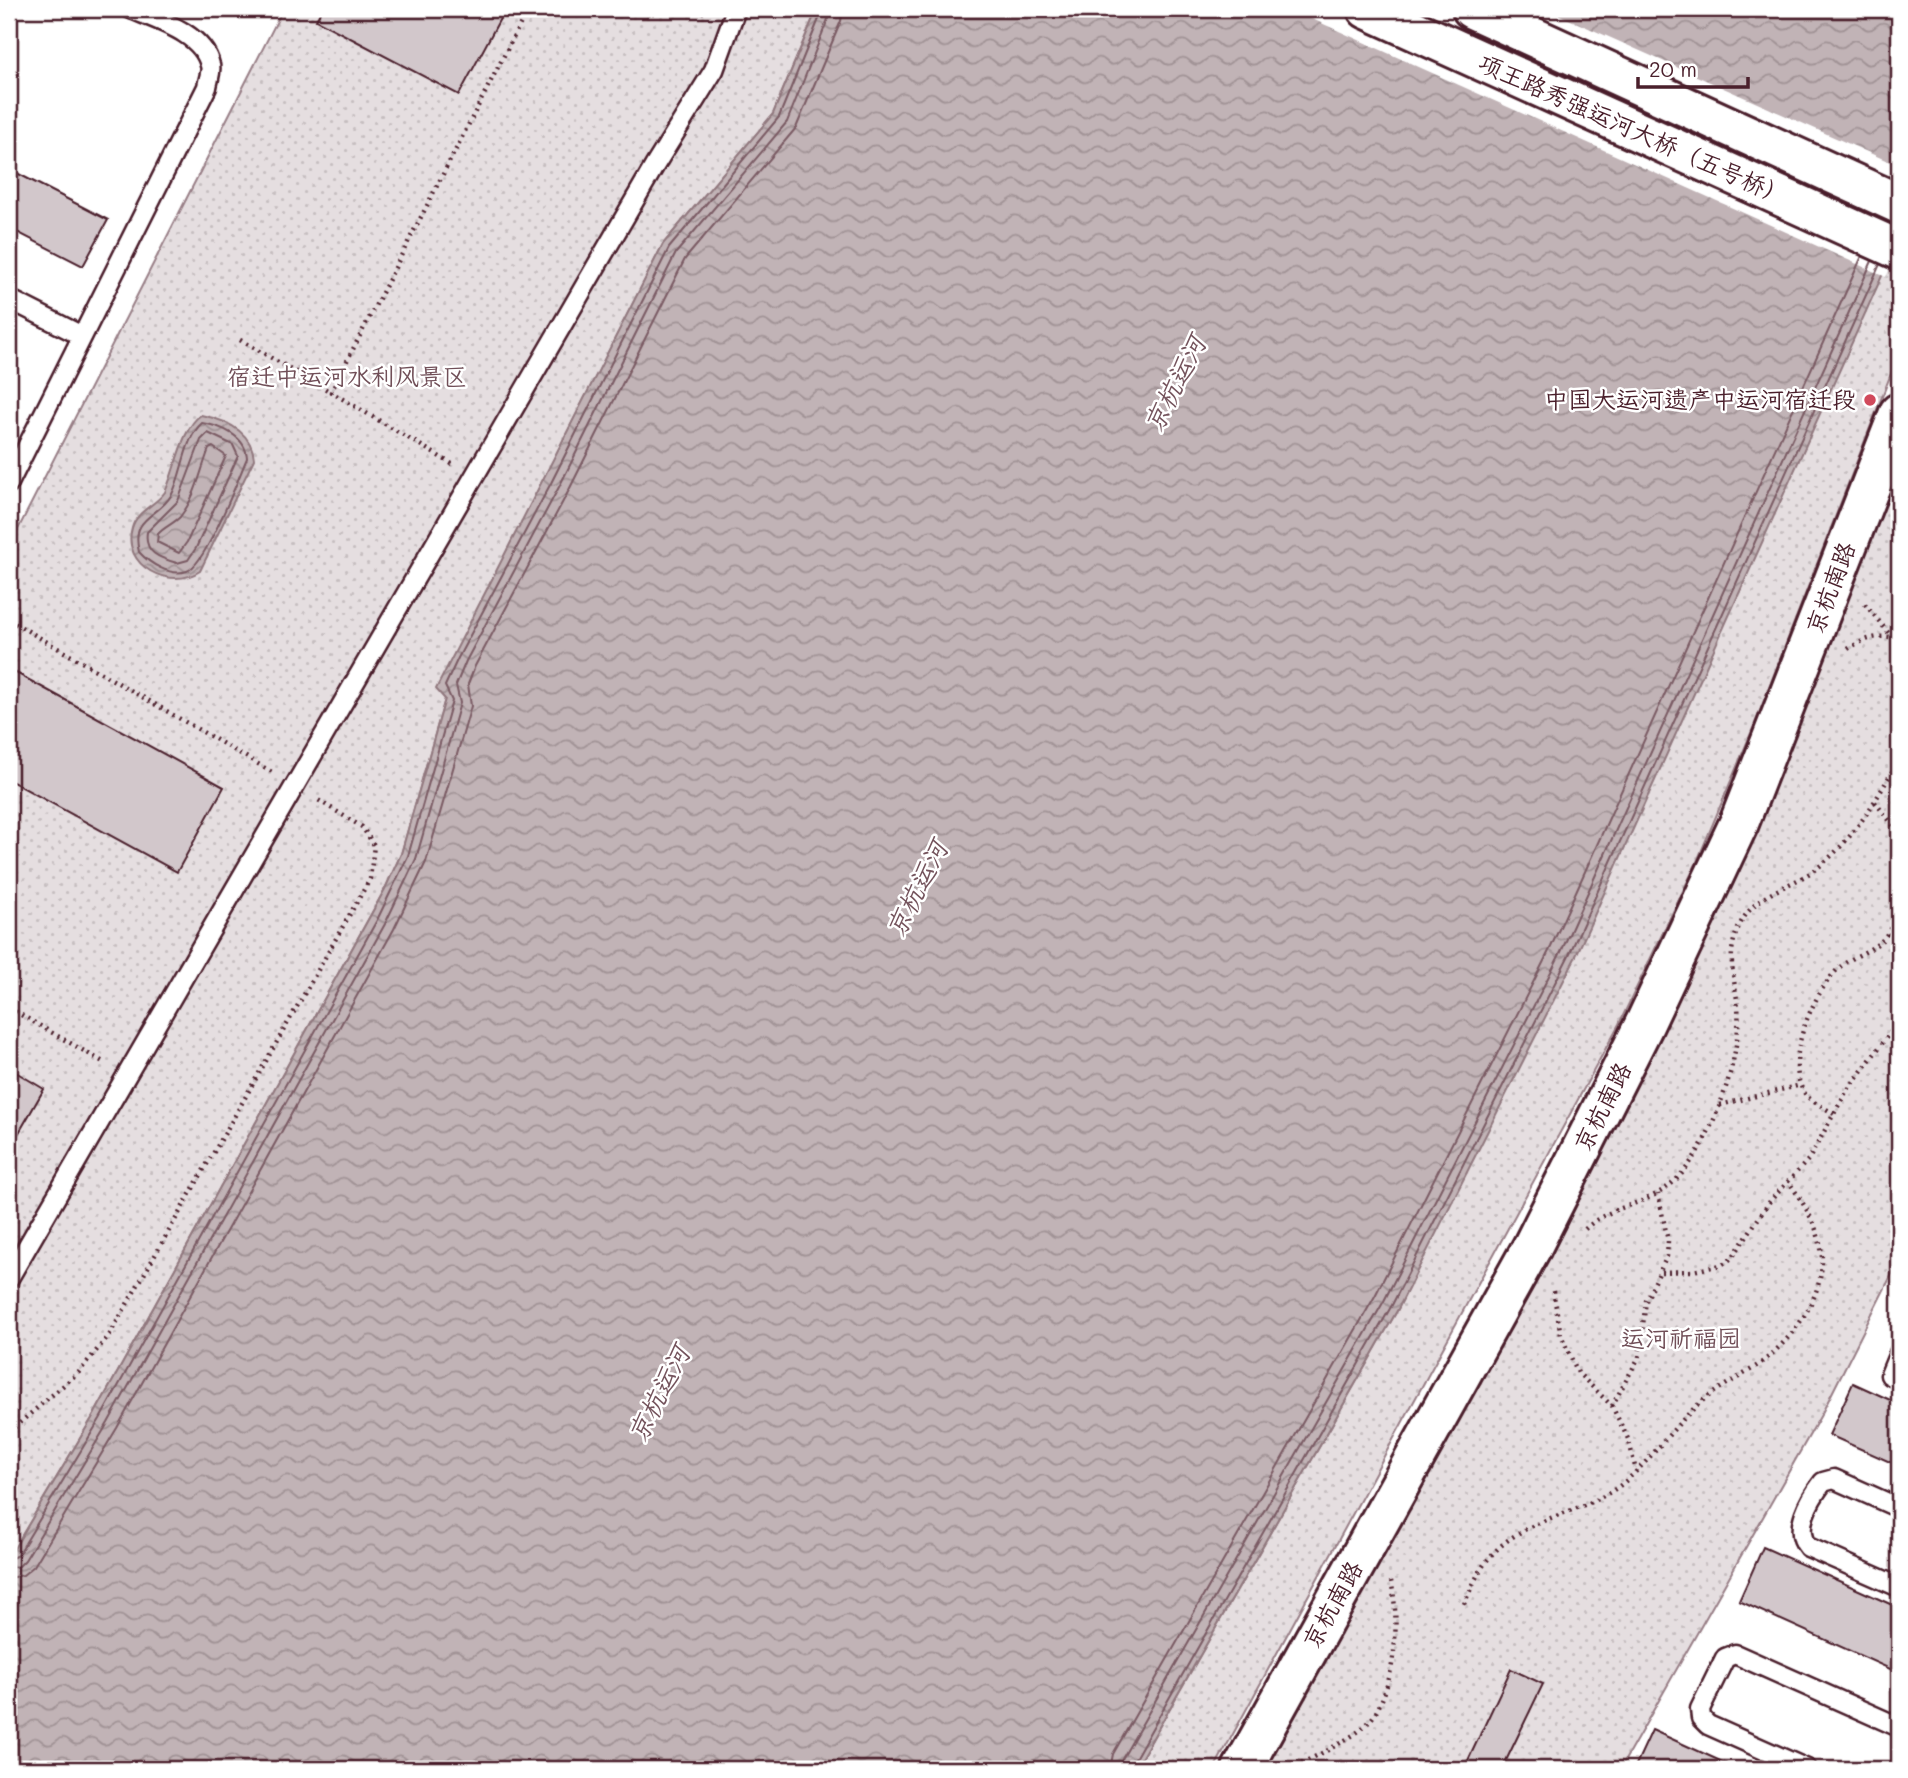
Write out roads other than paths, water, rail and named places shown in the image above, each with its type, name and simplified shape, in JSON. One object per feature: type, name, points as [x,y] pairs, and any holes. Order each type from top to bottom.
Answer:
[{"type":"street","name":"项王路秀强运河大桥（五号桥）","points":[[1367,9],[1899,250]]},
{"type":"street","name":"项王路秀强运河大桥（五号桥）","points":[[1472,9],[1899,204]]},
{"type":"street","name":"京杭南路","points":[[1242,1769],[1532,1247],[1662,988],[1739,823],[1899,414]]},
{"type":"lane","points":[[9,483],[207,86],[211,66],[203,50],[182,32],[131,9]]},
{"type":"lane","points":[[9,1279],[474,477],[714,70],[736,9]]},
{"type":"lane","points":[[9,299],[82,336]]},
{"type":"lane","points":[[1899,1353],[1890,1375],[1899,1380]]},
{"type":"lane","points":[[1899,1508],[1834,1479],[1823,1482],[1800,1529],[1802,1539],[1808,1547],[1899,1587]]},
{"type":"lane","points":[[1807,1769],[1708,1725],[1701,1718],[1700,1709],[1726,1658],[1735,1654],[1899,1727]]},
{"type":"water","name":"京杭运河","points":[[817,9],[1899,9],[1899,238],[1575,958],[1398,1309],[1135,1769],[9,1769],[9,1557],[94,1415],[385,889],[401,854],[445,699],[436,689],[663,244],[773,114]]},
{"type":"water","points":[[201,415],[236,428],[248,441],[254,459],[200,571],[175,578],[162,576],[141,564],[134,554],[132,528],[142,512],[165,492],[184,439],[194,421]]},
{"type":"place","name":"中国大运河遗产中运河宿迁段","points":[[1870,400]]},
{"type":"park label","name":"宿迁中运河水利风景区","points":[[347,377]]},
{"type":"park label","name":"运河祈福园","points":[[1681,1339]]}]
